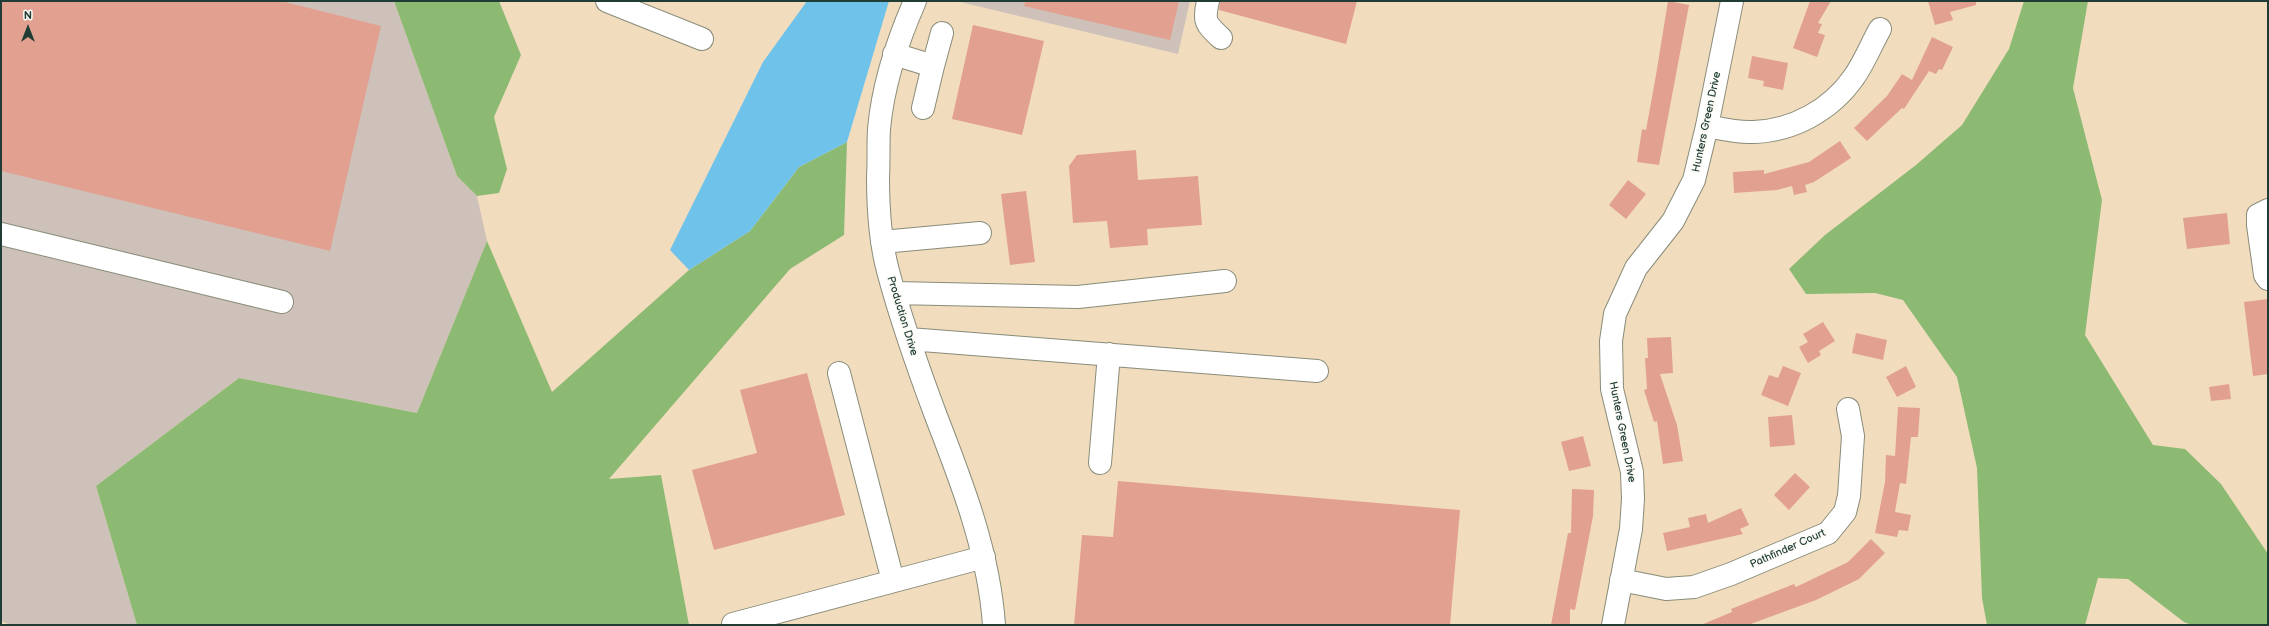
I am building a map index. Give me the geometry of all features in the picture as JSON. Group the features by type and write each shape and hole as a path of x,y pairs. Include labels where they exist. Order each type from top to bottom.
{"street":[{"path":"607,1 702,39"},
{"name":"Production Drive","path":"915,1 894,54 883,96 879,130 878,205 882,242 888,270 909,339 956,466 984,557 991,624"},
{"path":"1208,1 1205,15 1206,24 1221,38"},
{"name":"Hunters Green Drive","path":"1613,625 1631,529 1633,500 1632,472 1612,389 1611,341 1615,314 1636,268 1673,221 1685,201 1694,180 1707,126 1732,1"},
{"path":"1707,126 1751,133 1773,131 1802,121 1840,93 1854,77 1880,29"},
{"path":"923,108 942,33"},
{"path":"894,54 933,66"},
{"path":"2268,210 2258,215 2258,225 2265,275 2268,279"},
{"path":"882,242 980,233"},
{"path":"1,234 282,302"},
{"path":"895,293 1078,297 1225,281"},
{"path":"909,339 1317,371"},
{"path":"1100,463 1109,354"},
{"path":"839,372 893,581"},
{"name":"Pathfinder Court","path":"1621,580 1666,589 1694,587 1731,574 1828,532 1845,512 1849,496 1853,436 1848,409"},
{"path":"733,624 984,557"}],"shaded area":[{"path":"1,1 394,1 457,176 477,196 487,241 417,413 239,378 96,486 137,625 11,625 1,621"},
{"path":"956,1 1190,1 1178,54"}],"green space":[{"path":"394,1 499,1 521,55 494,117 507,169 499,193 477,196 457,176"},
{"path":"2024,1 2088,1 2073,88 2102,200 2085,335 2153,445 2185,449 2221,484 2268,554 2268,625 2192,625 2184,622 2128,579 2098,578 2085,625 1987,625 1982,598 1977,468 1957,377 1903,300 1875,293 1806,294 1789,269 1825,235 1916,165 1962,125 2009,49"},
{"path":"847,142 844,235 790,269 609,479 661,475 689,625 137,625 96,486 239,378 417,413 487,241 552,392 689,270 750,231 799,167"}],"water":[{"path":"807,1 889,1 847,142 799,167 750,231 689,270 670,250 763,62"}],"building":[{"path":"1,1 281,1 381,26 330,251 1,171"},
{"path":"1025,1 1179,1 1170,40 1024,6"},
{"path":"1220,1 1357,1 1346,44 1219,10"},
{"path":"1668,1 1689,5 1659,165 1637,162 1642,129 1646,130"},
{"path":"1810,1 1831,1 1818,23 1822,24 1818,33 1825,35 1817,57 1793,48"},
{"path":"1928,1 1976,1 1976,5 1950,12 1953,20 1935,25"},
{"path":"973,25 1044,41 1022,135 952,119"},
{"path":"1932,37 1953,47 1942,70 1939,69 1936,74 1929,71 1904,109 1902,108 1867,141 1854,128 1887,96 1902,74 1912,80"},
{"path":"1752,56 1788,63 1783,90 1763,86 1764,81 1748,78"},
{"path":"1840,141 1851,158 1814,182 1805,185 1807,192 1794,195 1792,186 1777,190 1734,193 1733,172 1764,170 1764,174 1809,162"},
{"path":"1136,150 1138,180 1198,176 1202,225 1147,229 1148,245 1110,248 1107,221 1073,223 1069,166 1077,155"},
{"path":"1628,180 1646,194 1626,219 1609,205"},
{"path":"1026,191 1035,262 1010,265 1001,194"},
{"path":"2227,213 2230,244 2187,249 2183,218"},
{"path":"2268,299 2268,374 2253,376 2244,302"},
{"path":"1823,322 1835,341 1819,351 1821,355 1808,363 1799,347 1808,342 1803,334"},
{"path":"1856,333 1887,340 1883,360 1852,353"},
{"path":"1671,337 1673,373 1660,374 1677,425 1683,461 1663,464 1657,421 1654,422 1644,390 1647,389 1645,358 1648,358 1647,338"},
{"path":"1783,366 1801,373 1788,406 1761,395 1769,375 1778,378"},
{"path":"1906,366 1916,387 1897,397 1886,377"},
{"path":"807,373 845,515 714,550 692,470 757,453 740,390"},
{"path":"2229,384 2231,399 2211,401 2209,387"},
{"path":"1898,407 1920,408 1918,437 1911,437 1906,484 1900,483 1895,512 1911,515 1908,531 1899,530 1897,537 1875,533 1885,482 1886,455 1895,456"},
{"path":"1792,415 1795,445 1770,447 1768,417"},
{"path":"1583,436 1591,466 1569,471 1561,442"},
{"path":"1795,473 1810,487 1789,510 1774,495"},
{"path":"1118,481 1460,510 1450,625 1074,625 1082,535 1113,537"},
{"path":"1572,489 1594,490 1593,516 1575,610 1570,609 1570,625 1551,625 1568,533 1571,533"},
{"path":"1741,508 1749,525 1740,529 1743,534 1667,551 1663,533 1690,527 1688,518 1706,514 1708,523"},
{"path":"1871,539 1885,553 1859,579 1816,600 1748,625 1701,625 1732,612 1731,609 1794,584 1796,587 1848,562"}]}
